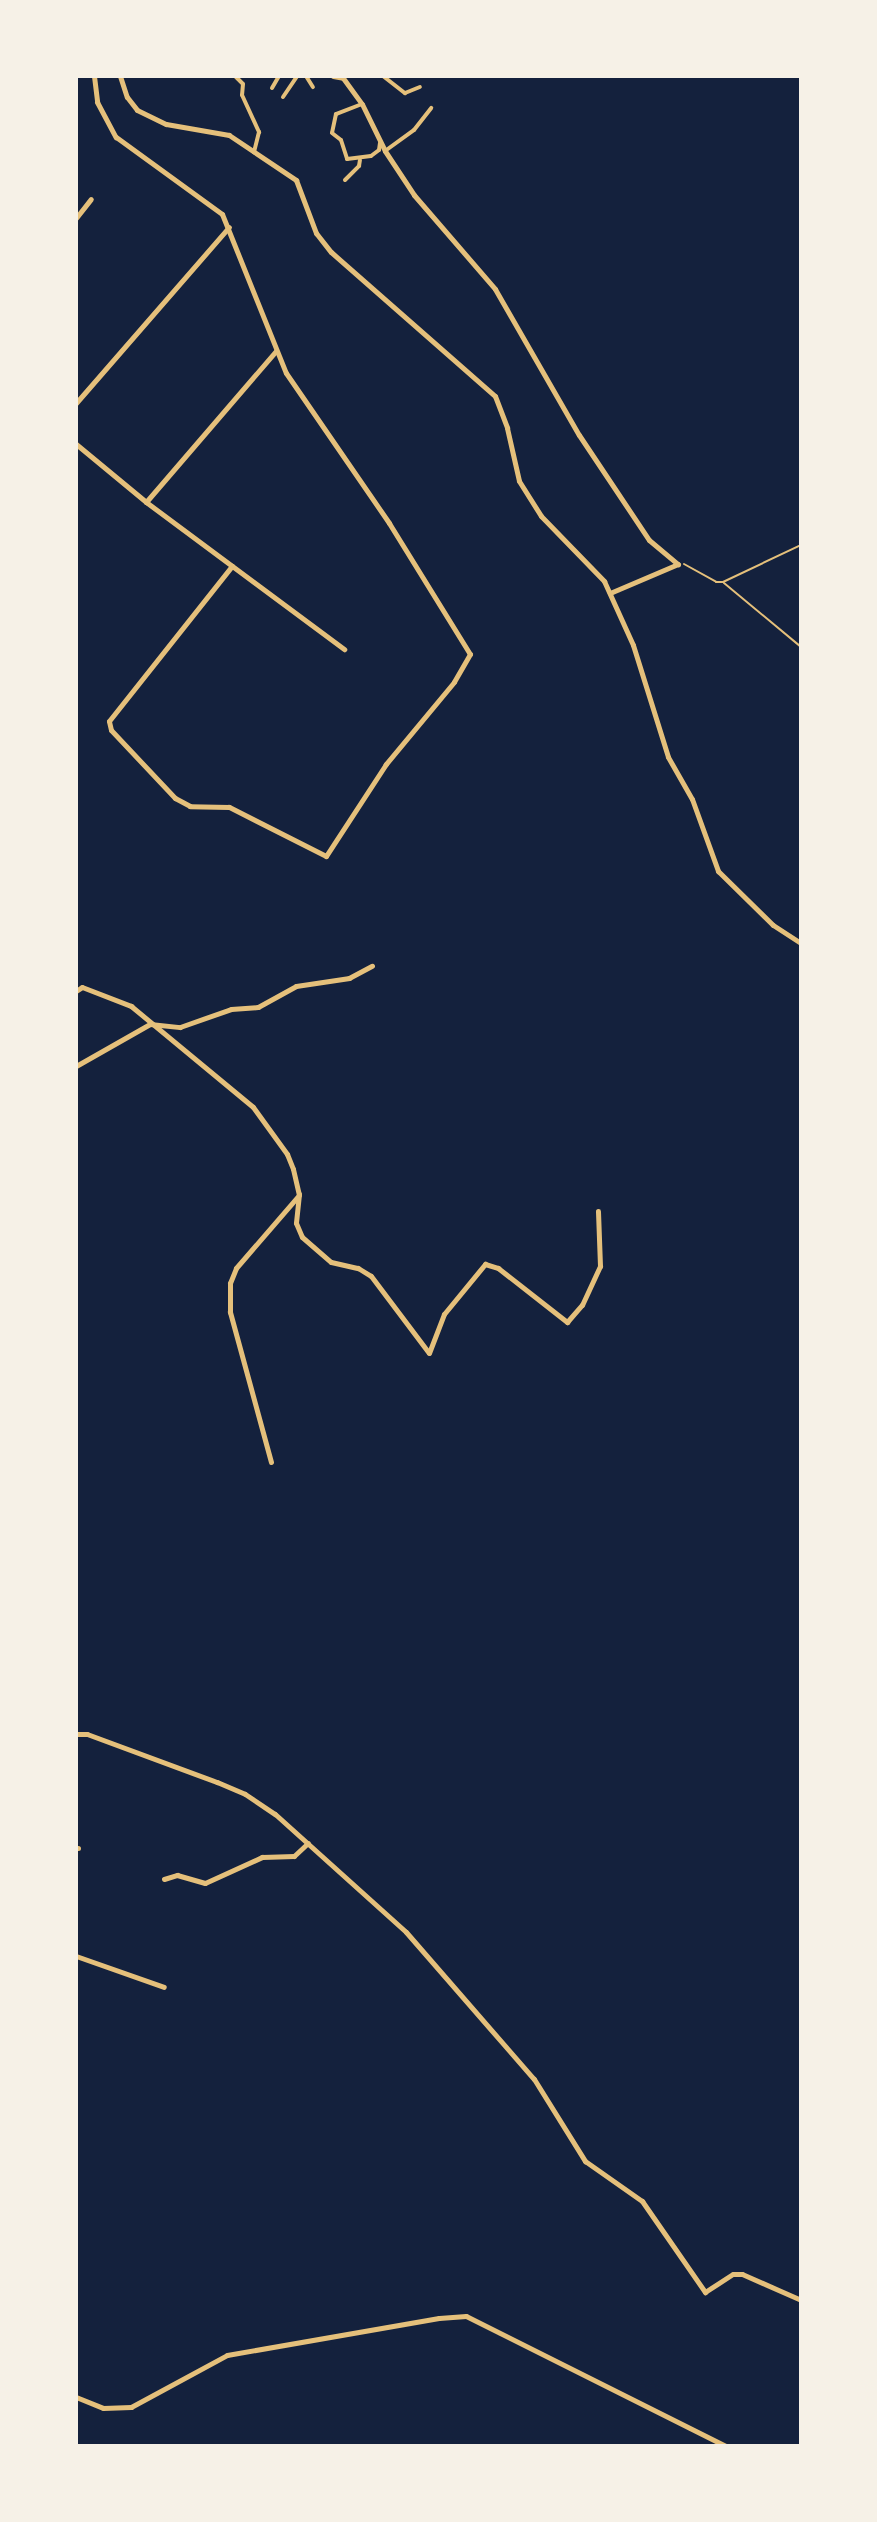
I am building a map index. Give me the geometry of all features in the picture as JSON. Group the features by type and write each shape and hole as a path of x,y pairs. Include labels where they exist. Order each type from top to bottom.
{"street":[{"path":"94,76 97,102 116,137 222,214 286,373 389,523 470,654 454,682 386,764 326,856 229,807 190,806 175,798 111,730 109,721 232,566"},
{"path":"120,76 127,97 137,110 166,124 229,135 296,180 316,233 331,252 495,396 507,428 519,481 541,516 604,581 610,593 633,645 668,757 692,799 718,871 773,925 801,943"},
{"path":"235,76 243,84 242,95 259,132 254,152"},
{"path":"272,88 279,76"},
{"path":"283,97 297,76"},
{"path":"306,76 313,87"},
{"path":"333,76 343,78 362,104 385,151 414,195 495,289 579,435 649,540 678,564 610,593"},
{"path":"383,76 409,94 420,87"},
{"path":"362,104 341,110 332,121 332,133 341,140 347,159 360,160 379,150 380,141"},
{"path":"385,151 414,130 431,108"},
{"path":"345,180 356,170 360,160"},
{"path":"76,218 91,199"},
{"path":"76,403 229,226"},
{"path":"146,502 276,351"},
{"path":"76,444 146,502 344,649"},
{"path":"77,1066 150,1024 180,1027 231,1009 258,1007 296,986 349,978 372,966"},
{"path":"76,991 82,987 131,1006 253,1107 287,1154 299,1194 296,1223 302,1237 331,1262 358,1268 371,1276 429,1353 444,1314 485,1264 498,1268 567,1322 582,1305 600,1266 598,1211"},
{"path":"271,1462 230,1312 230,1283 236,1268 299,1194"},
{"path":"76,1734 87,1734 245,1794 308,1843 406,1932 534,2079 585,2161 642,2201 705,2292 733,2274 742,2274 801,2300"},
{"path":"164,1879 177,1875 205,1883 262,1857 294,1856 308,1843"},
{"path":"76,1956 164,1987"},
{"path":"76,2397 103,2408 131,2407 187,2380 227,2355 466,2316 726,2446"}],"path":[{"path":"678,564 687,563 716,582 723,582 801,545"},
{"path":"723,582 801,647"}]}
